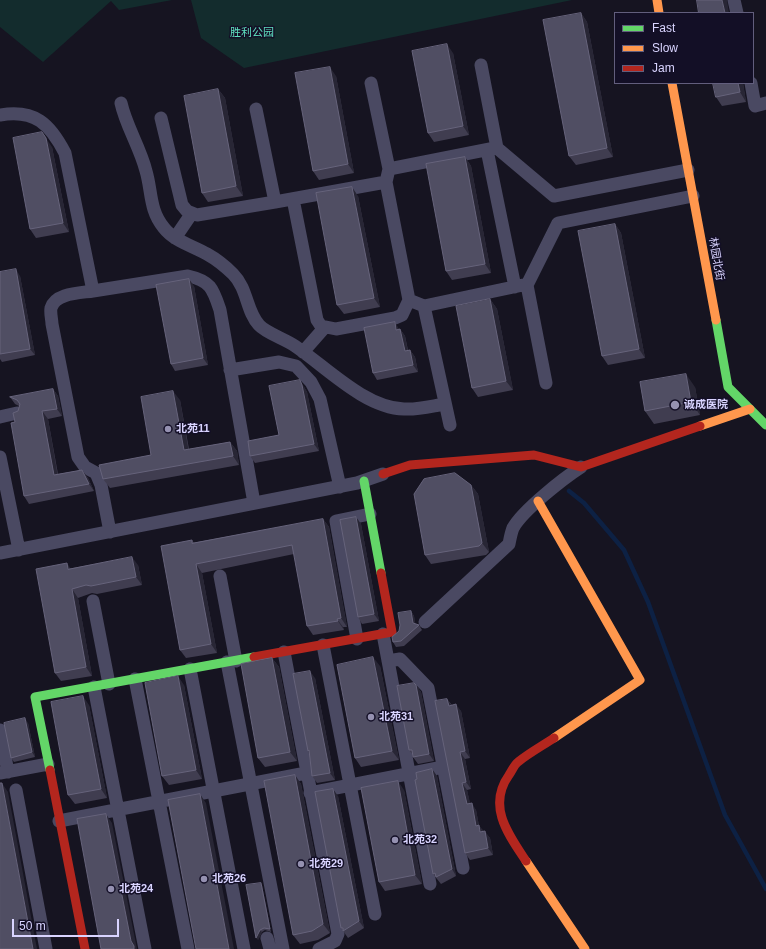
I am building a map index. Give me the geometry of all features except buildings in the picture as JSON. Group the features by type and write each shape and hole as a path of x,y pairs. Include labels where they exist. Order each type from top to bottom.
{"street":[{"path":"657,0 659,12"},
{"path":"734,0 737,12"},
{"path":"480,66 492,149 521,286 546,383"},
{"path":"293,199 317,320 321,326 336,329 395,318 402,315 410,300 370,83"},
{"name":"林园北街","path":"672,84 728,387 766,425"},
{"path":"751,84 755,106 766,103"},
{"path":"122,103 124,117 136,140 147,172 152,208 164,228 175,238 208,255 234,275 244,288 252,315 259,326 304,352 368,399 386,406 409,409 446,404"},
{"path":"256,109 275,202"},
{"path":"0,115 15,112 34,117 46,125 65,153 93,291"},
{"path":"161,118 182,205 187,212 197,215 293,199 492,149"},
{"path":"492,149 554,196 688,170"},
{"path":"410,300 424,306 521,286 558,222 693,196"},
{"path":"175,238 192,213"},
{"path":"110,532 101,485 96,474 85,467 78,457 52,324 51,308 57,300 63,296 188,276 201,279 213,291 220,310 254,504"},
{"path":"424,306 450,425"},
{"path":"304,352 325,327"},
{"path":"230,370 279,362 296,366 311,382 320,399 340,487"},
{"path":"425,622 509,544 513,528 538,501 565,478 582,467 750,409"},
{"path":"0,417 17,413"},
{"path":"0,553 340,487 364,481 410,465 534,455 582,467"},
{"path":"0,457 19,550"},
{"path":"85,949 35,697 392,632 364,481"},
{"path":"538,501 640,680 517,763 506,778 499,795 501,817 513,841 585,949"},
{"path":"357,639 336,521 370,514"},
{"path":"220,576 231,662 250,784 282,949"},
{"path":"94,601 109,684"},
{"path":"383,634 430,884"},
{"path":"323,645 375,914"},
{"path":"284,652 338,934 335,941 319,949"},
{"path":"388,661 400,659 428,688 463,868"},
{"path":"190,669 244,949"},
{"path":"135,679 188,949"},
{"path":"94,687 145,949"},
{"path":"0,730 4,772 48,764"},
{"path":"310,793 443,767"},
{"path":"60,821 306,772"},
{"path":"16,790 46,949"}],"green space":[{"path":"0,0 172,0 119,10 111,1 43,62 0,27"},
{"name":"胜利公园","path":"191,0 572,0 244,68 201,38"}],"waterway":[{"path":"569,491 584,503 624,550 648,602 725,815 766,889"}],"traffic: fast":[{"path":"716,320 728,387 766,425"},
{"path":"364,481 381,573"},
{"path":"50,770 35,697 254,657"}],"traffic: slow":[{"path":"657,0 659,12"},
{"path":"672,84 716,320"},
{"path":"700,426 750,409"},
{"path":"538,501 640,680 554,738"},
{"path":"526,861 585,949"}],"traffic: jam":[{"path":"383,474 410,465 534,455 581,467 700,426"},
{"path":"254,657 392,632 381,573"},
{"path":"526,861 502,820 500,798 503,786 514,766 554,738"},
{"path":"50,770 85,949"}],"place":[{"name":"诚成医院","path":"675,405"},
{"name":"北苑11","path":"168,429"},
{"name":"北苑31","path":"371,717"},
{"name":"北苑32","path":"395,840"},
{"name":"北苑29","path":"301,864"},
{"name":"北苑26","path":"204,879"},
{"name":"北苑24","path":"111,889"}]}
